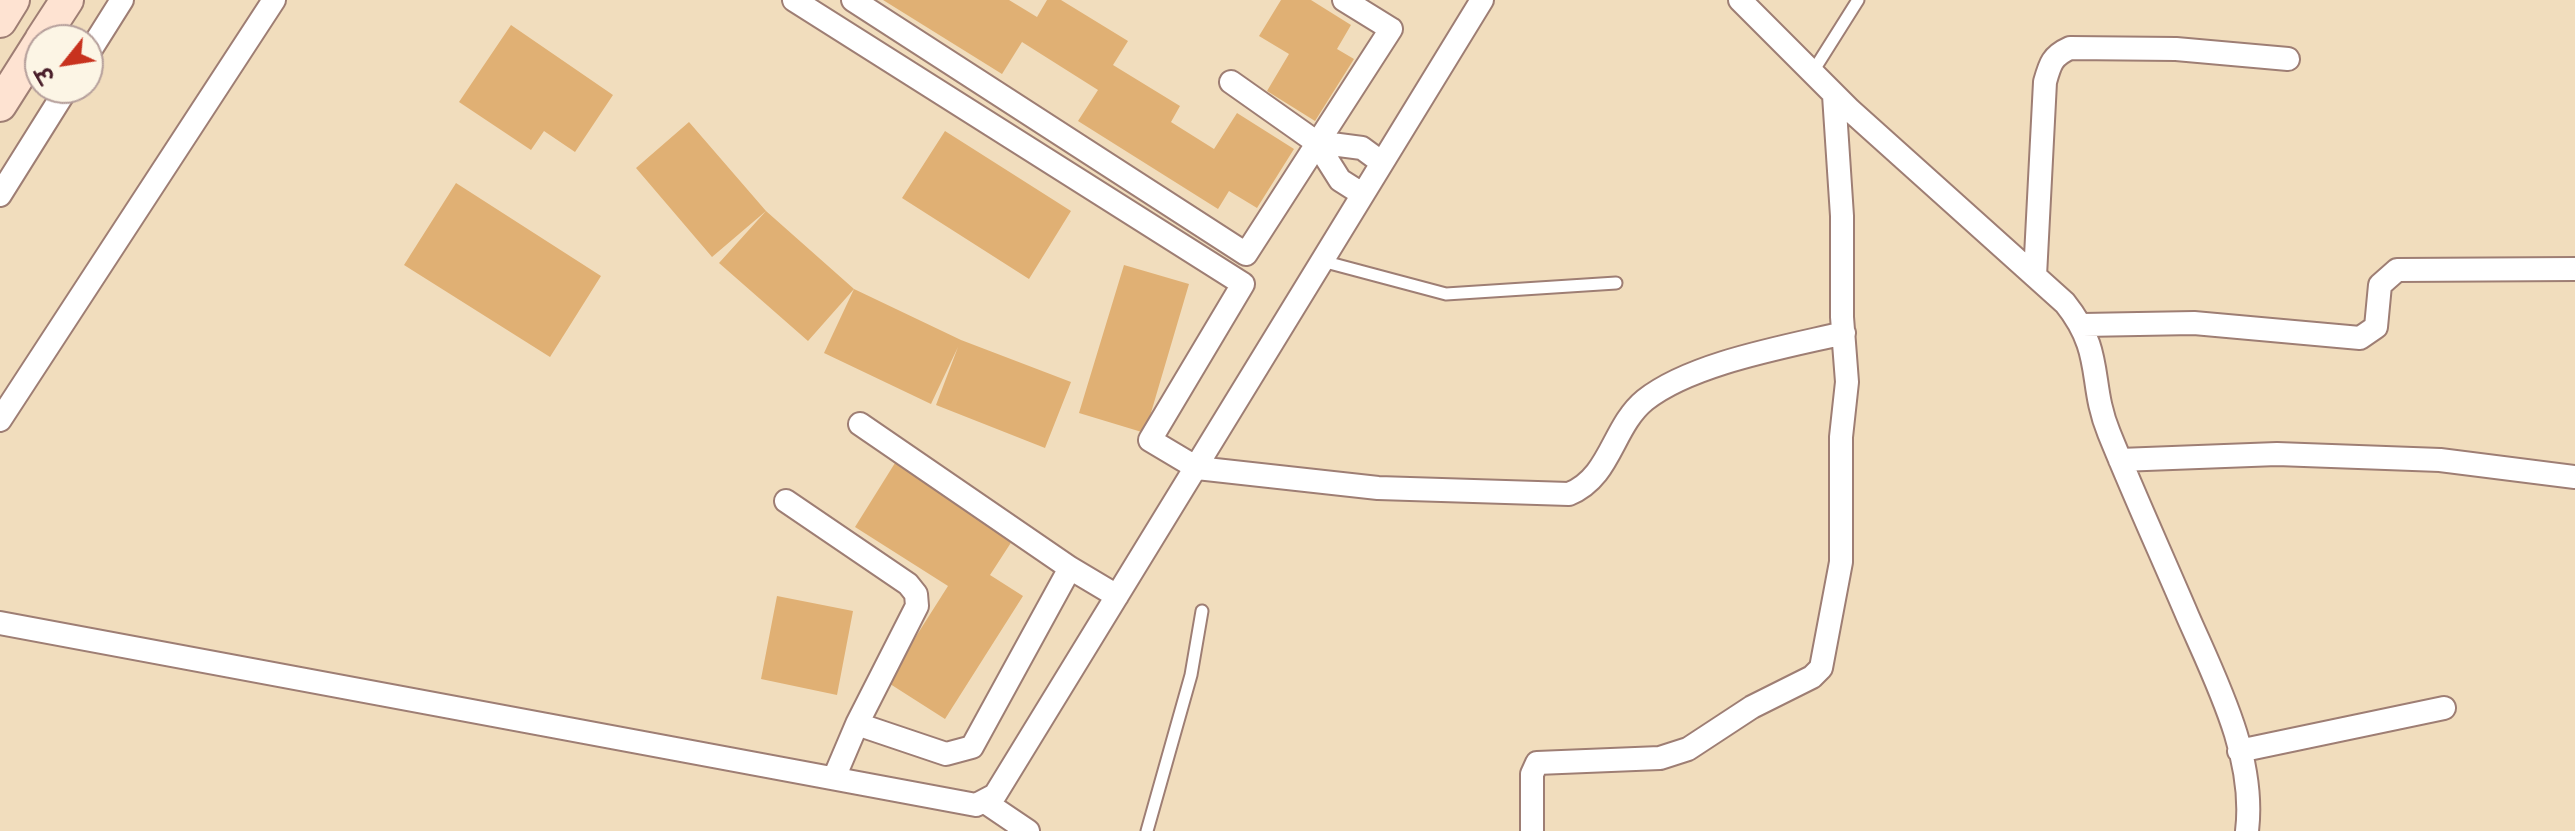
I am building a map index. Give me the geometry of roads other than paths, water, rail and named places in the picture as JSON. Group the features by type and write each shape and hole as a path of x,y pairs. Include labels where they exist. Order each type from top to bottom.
{"main road":[{"path":"0,21 13,0"},
{"path":"52,24 67,0"},
{"path":"0,105 24,68"}],"street":[{"path":"104,29 122,0"},
{"path":"0,420 274,0"},
{"path":"794,0 1243,284 1150,440 1197,468 1378,488 1569,494 1585,487 1596,476 1629,419 1644,401 1667,386 1740,358 1844,333"},
{"path":"853,0 1246,254 1391,29 1344,0"},
{"path":"0,623 976,805 985,802 995,795 1482,0"},
{"path":"1740,0 1834,95 2065,303 2083,325 2092,346 2107,430 2214,677 2246,772 2250,806 2247,831"},
{"path":"2035,276 2045,82 2050,63 2058,53 2070,48 2176,49 2288,59"},
{"path":"1231,82 1316,142 1340,180 1362,194"},
{"path":"1532,831 1532,774 1537,763 1660,758 1688,749 1752,707 1812,677 1821,668 1841,562 1841,437 1847,382 1842,216 1834,95"},
{"path":"0,195 57,104"},
{"path":"1316,142 1362,148 1381,162"},
{"path":"2083,325 2194,323 2360,338 2376,327 2380,285 2386,276 2397,270 2575,269"},
{"path":"860,424 1070,568 1117,596"},
{"path":"2120,460 2277,454 2336,456 2440,460 2575,477"},
{"path":"786,501 908,584 916,594 917,606 857,724 834,778"},
{"path":"857,724 946,754 972,747 1070,568"},
{"path":"2239,751 2444,708"},
{"path":"985,802 1028,831"}],"lane":[{"path":"1812,73 1858,0"},
{"path":"1322,261 1446,294 1616,283"},
{"path":"1147,831 1191,675 1202,611"}]}
